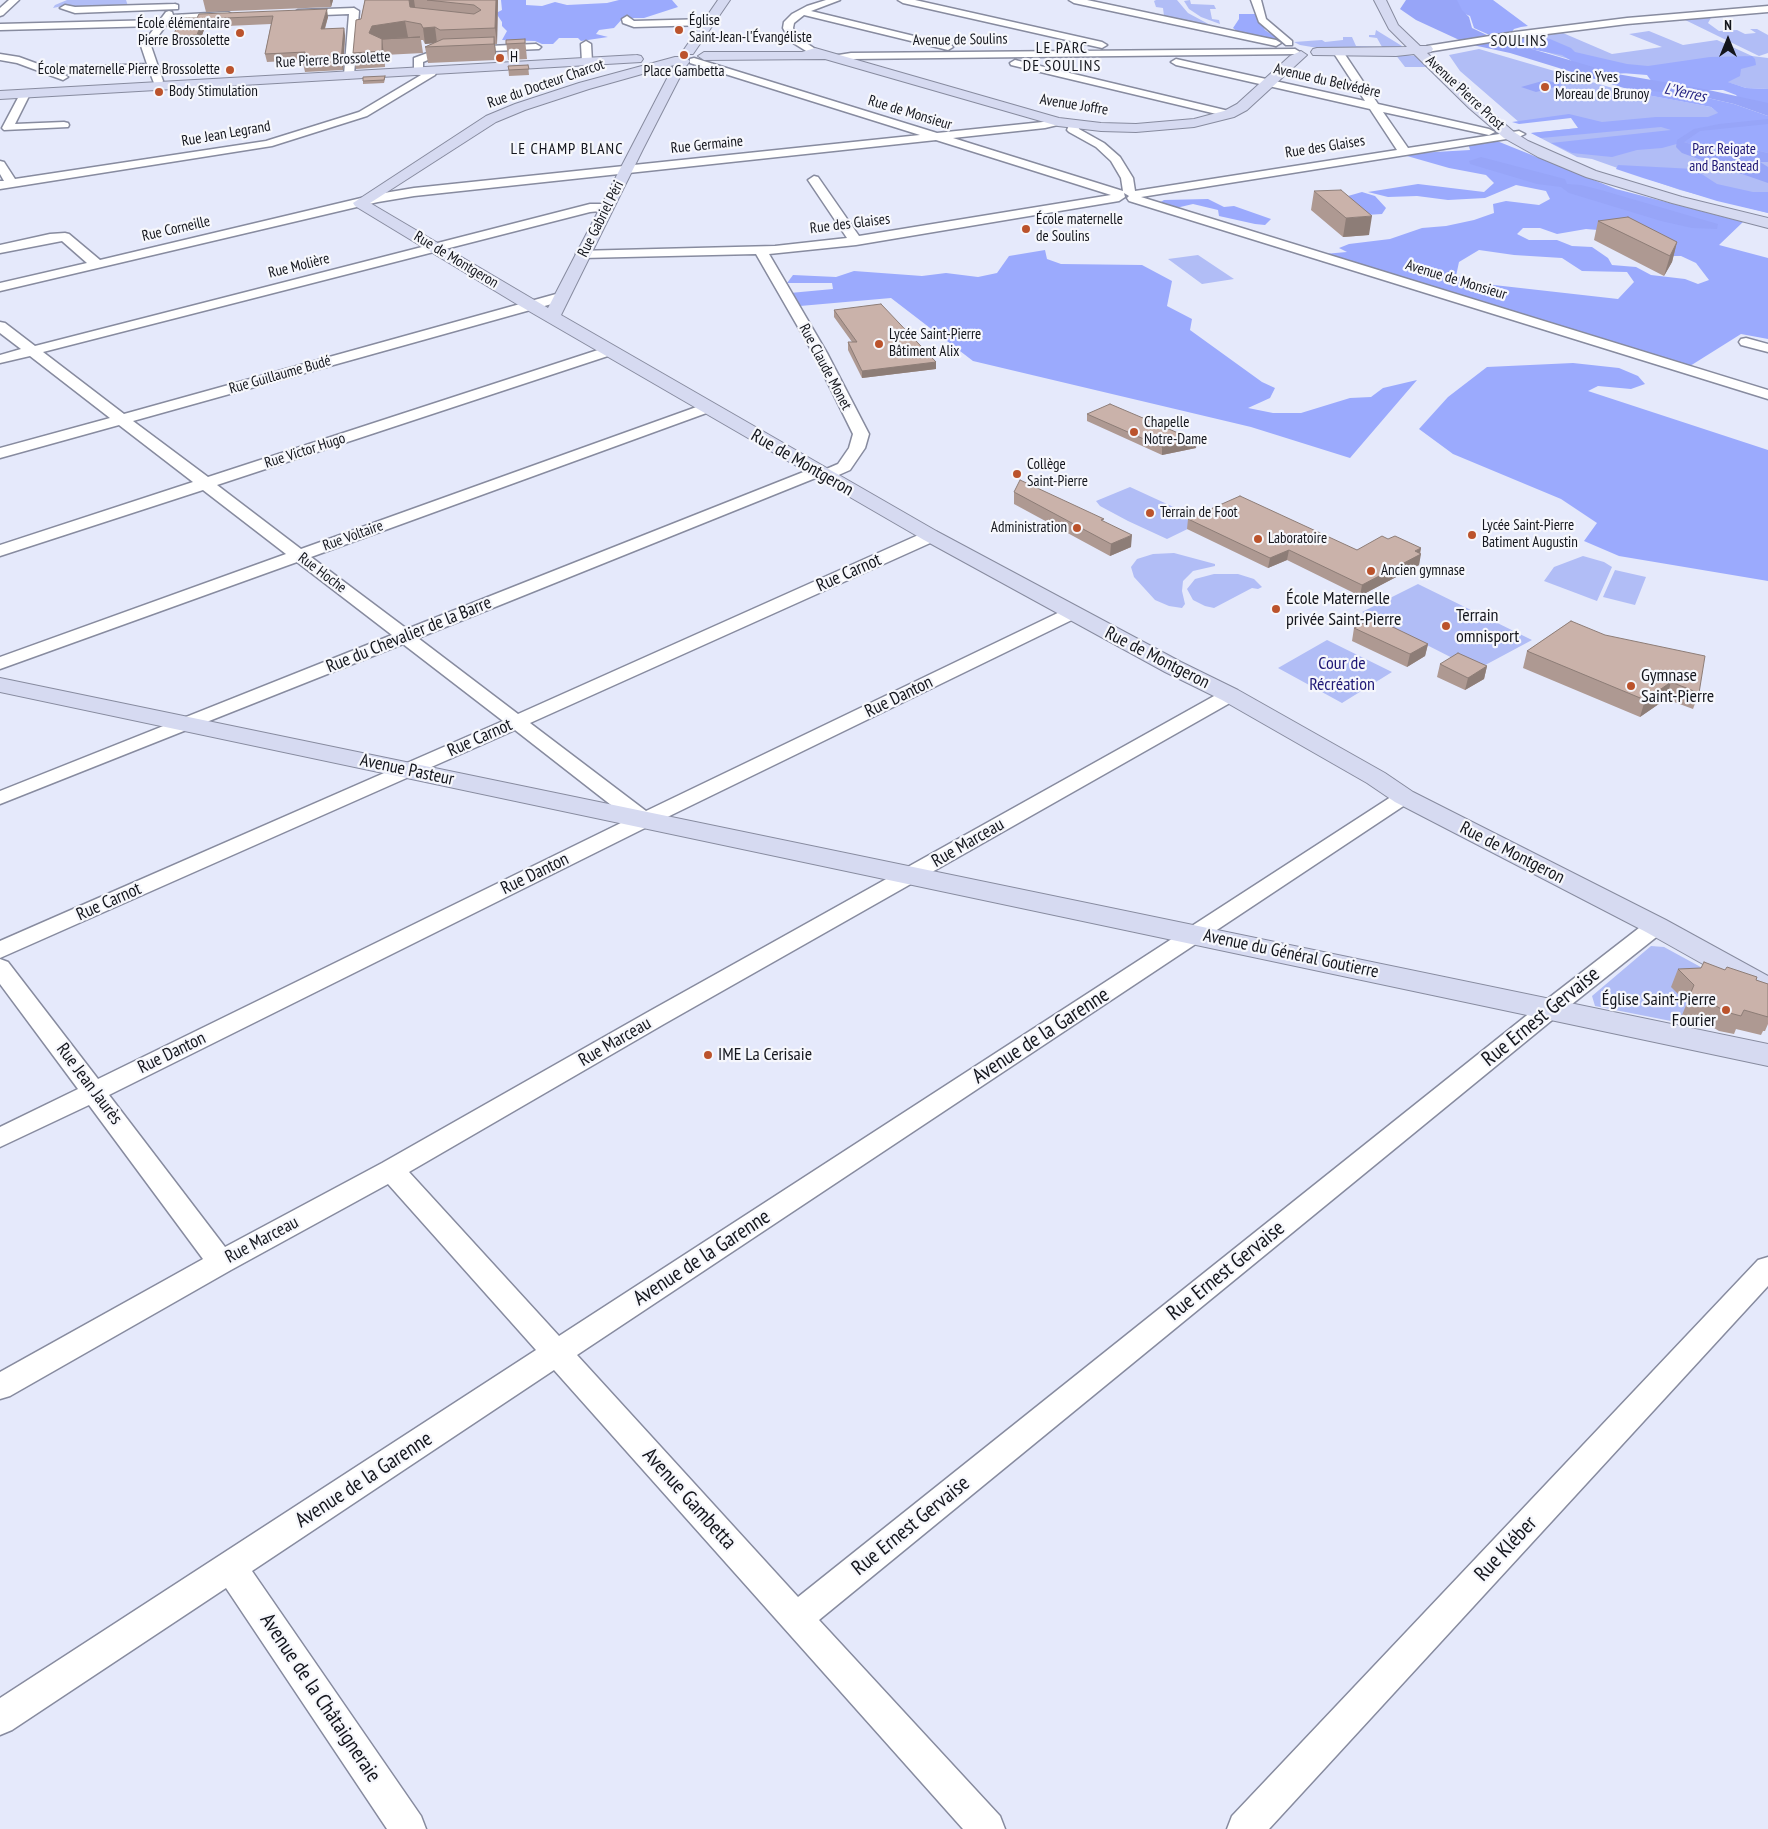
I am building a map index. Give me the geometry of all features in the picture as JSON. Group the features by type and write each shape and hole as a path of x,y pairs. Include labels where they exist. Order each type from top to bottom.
{"street":[{"path":"0,13 14,0"},
{"name":"Rue Gabriel Péri","path":"561,297 676,72 724,0"},
{"path":"820,56 793,39 788,28 788,22 803,12 835,0"},
{"name":"Avenue du Belvédère","path":"903,0 1483,131 1514,134"},
{"path":"1074,0 1314,55 1317,52 1423,50 1496,38 1658,18 1768,9"},
{"path":"1256,0 1262,20 1297,51"},
{"name":"Avenue Pierre Prost","path":"1380,0 1393,27 1448,69 1455,81 1514,134 1622,182 1677,200 1768,223"},
{"path":"65,8 76,10 177,4"},
{"path":"157,86 159,83 146,46 177,4"},
{"path":"292,13 358,11 357,37 349,75"},
{"path":"803,12 1229,114"},
{"path":"2,28 236,15"},
{"path":"627,19 628,23 634,24 708,22"},
{"path":"586,44 588,62"},
{"path":"444,50 536,47"},
{"path":"417,49 448,48 418,60 425,71"},
{"name":"Avenue de Soulins","path":"820,56 1297,51"},
{"name":"Avenue Joffre","path":"686,58 820,56 1058,122 1118,128 1157,128 1194,124 1229,114 1242,108 1294,59 1297,51"},
{"path":"1338,52 1404,151"},
{"path":"0,57 19,60 78,84 87,90"},
{"name":"Rue Pierre Brossolette","path":"0,95 686,58"},
{"name":"Rue de Monsieur","path":"686,58 1127,195"},
{"name":"Rue du Docteur Charcot","path":"360,203 492,119 584,86 686,58"},
{"path":"48,71 154,68"},
{"name":"Rue Jean Legrand","path":"0,164 5,184 268,144 363,114 431,73 425,71"},
{"path":"25,94 8,128 64,124"},
{"name":"Rue Germaine","path":"360,203 426,190 1058,122"},
{"path":"1074,125 1073,130 1100,145 1116,159 1127,178 1127,195"},
{"name":"Rue des Glaises","path":"582,254 760,250 856,241 1127,195 1514,134"},
{"path":"814,180 856,241"},
{"name":"Avenue de Monsieur","path":"1127,195 1768,395"},
{"name":"Rue de Montgeron","path":"360,203 609,351 931,536 1072,613 1230,695 1376,778 1404,797 1656,926 1768,988"},
{"name":"Rue Corneille","path":"0,287 360,203"},
{"name":"Rue Molière","path":"0,358 590,208 606,208"},
{"path":"0,249 50,238 64,237 97,264"},
{"name":"Rue Claude Monet","path":"760,250 820,353 861,434 856,448 844,467 821,474"},
{"path":"552,317 561,297"},
{"name":"Rue Guillaume Budé","path":"0,453 561,297"},
{"name":"Rue Hoche","path":"0,326 120,420 644,820"},
{"path":"1746,342 1768,348"},
{"name":"Rue Victor Hugo","path":"0,551 609,351"},
{"name":"Rue Voltaire","path":"0,663 707,408"},
{"name":"Rue du Chevalier de la Barre","path":"0,798 405,636 821,474"},
{"name":"Rue Carnot","path":"0,950 408,771 931,536"},
{"name":"Rue Danton","path":"0,1138 644,820 1072,613"},
{"name":"Avenue Pasteur","path":"0,684 814,856"},
{"name":"Rue Marceau","path":"0,1387 221,1262 391,1170 1230,695"},
{"name":"Avenue de la Garenne","path":"0,1718 1404,797"},
{"name":"Avenue du Général Goutierre","path":"814,856 1197,934 1768,1055"},
{"name":"Rue Ernest Gervaise","path":"797,1618 1549,1010 1656,926"},
{"name":"Rue Jean Jaurès","path":"0,967 95,1091 221,1262"},
{"name":"Avenue Gambetta","path":"391,1170 987,1829"},
{"name":"Rue Kléber","path":"1244,1829 1768,1268"},
{"name":"Avenue de la Châtaigneraie","path":"231,1567 408,1829"}],"green space":[{"path":"67,0 126,0 128,6 74,7 67,5 53,8 55,5"},
{"path":"1177,0 1188,13 1214,27 1164,16 1163,8 1156,7 1154,1"},
{"path":"1190,0 1191,4 1214,5 1216,9 1210,9 1212,19 1219,20 1220,24 1201,17 1189,9 1184,1"},
{"path":"1712,16 1708,23 1719,31 1737,30 1745,34 1756,33 1750,29 1757,29 1768,35 1768,53 1759,56 1679,17"},
{"path":"1376,30 1402,46 1399,49 1324,49 1300,45 1294,42 1322,40 1325,42 1343,40 1343,37 1352,37 1356,46 1382,47 1377,38 1369,37 1369,35 1375,35"},
{"path":"1649,31 1683,45 1717,40 1752,56 1619,74 1505,40 1563,33 1612,54 1662,47 1629,34"},
{"name":"Parc Reigate and Banstead","path":"1479,49 1616,89 1711,107 1721,115 1768,116 1768,213 1680,190 1592,159 1577,157 1531,133 1588,127 1570,117 1520,123 1460,71 1449,55"},
{"path":"1395,54 1417,56 1428,67 1405,67"},
{"path":"1752,56 1768,58 1768,89 1746,88 1727,82"},
{"path":"1198,255 1234,279 1202,284 1168,259"},
{"name":"Terrain de Foot","path":"1130,487 1204,521 1167,539 1128,521 1100,506 1096,501"},
{"path":"1174,553 1215,564 1215,566 1193,571 1183,581 1182,591 1185,604 1182,608 1169,606 1155,600 1134,577 1131,567 1137,559 1153,554"},
{"path":"1583,556 1604,562 1612,567 1597,601 1544,581 1554,567"},
{"path":"1615,570 1646,577 1635,605 1603,597"},
{"path":"1214,574 1238,574 1254,579 1262,587 1258,589 1252,588 1214,608 1193,600 1187,589 1195,579"},
{"name":"Terrain omnisport","path":"1418,584 1532,640 1476,670 1362,612"},
{"name":"Cour de Récréation","path":"1327,640 1392,672 1342,703 1278,668"},
{"path":"1651,946 1664,947 1708,971 1679,994 1687,1003 1681,1023 1595,1006 1592,996"}],"shaded area":[{"path":"501,0 526,0 526,5 542,6 555,2 567,5 607,3 619,0 672,0 678,7 644,18 623,18 614,28 599,30 596,34 608,37 581,41 578,38 559,38 553,44 542,44 535,41 502,40 507,31 502,26 502,22 496,13 502,10"},
{"path":"1446,0 1493,0 1528,26 1494,37 1474,28 1470,16 1458,11"},
{"path":"1239,14 1256,14 1265,30 1284,43 1239,33 1233,28 1239,19"},
{"path":"1536,37 1550,39 1571,48 1575,52 1627,64 1648,66 1710,57 1752,56 1755,59 1756,65 1741,69 1740,76 1728,82 1746,88 1768,89 1768,104 1739,99 1736,95 1723,90 1695,90 1652,82 1647,75 1596,71 1581,67 1562,55 1530,49 1527,45 1515,40"},
{"path":"1632,91 1665,91 1699,96 1734,104 1768,116 1768,153 1738,146 1697,146 1684,142 1662,148 1637,150 1612,157 1572,153 1551,143 1671,130 1661,127 1541,138 1531,133 1578,128 1571,118 1519,124 1512,122 1569,114 1602,122 1656,117 1708,117 1718,113 1711,107"},
{"path":"1492,139 1616,189 1743,222 1719,245 1768,258 1768,339 1741,334 1690,366 1324,254 1347,252 1339,248 1349,244 1390,239 1422,228 1446,226 1474,220 1494,213 1493,204 1506,201 1539,205 1550,199 1546,191 1516,185 1485,198 1448,200 1417,196 1388,197 1368,192 1418,184 1484,192 1494,183 1486,175 1449,168 1400,154 1470,150 1468,143","holes":["1523,228 1540,228 1557,234 1586,229 1634,233 1660,256 1681,256 1696,263 1709,280 1698,284 1685,279 1651,275 1636,267 1612,265 1608,258 1592,247 1572,246 1557,240 1529,240 1517,234","1479,250 1514,255 1562,258 1582,271 1627,272 1634,282 1618,299 1485,284 1456,276 1459,262"]},
{"path":"1618,165 1694,169 1717,184 1753,192 1768,192 1768,213 1717,201 1643,178 1616,169"},
{"path":"1362,192 1375,196 1386,208 1382,214 1366,215 1348,196"},
{"path":"1208,199 1224,207 1234,206 1271,219 1265,225 1255,224 1219,216 1218,210 1193,204 1176,208 1159,203 1164,200"},
{"path":"1045,250 1047,259 1061,264 1142,265 1172,281 1167,306 1192,319 1190,330 1262,382 1275,388 1270,398 1248,408 1273,413 1301,413 1350,398 1371,397 1383,388 1417,380 1350,458 1251,427 973,361 891,298 800,306 790,293 833,289 832,283 787,283 793,275 836,277 854,271 922,276 946,273 978,277 997,273 1009,256"},
{"path":"1573,363 1619,368 1638,376 1645,384 1631,389 1598,386 1588,391 1768,450 1768,581 1619,556 1584,541 1597,523 1561,499 1453,454 1419,429 1448,397 1487,367"}],"water":[{"name":"L'Yerres","path":"1406,0 1457,0 1462,10 1469,17 1472,28 1491,37 1617,74 1704,89 1768,103 1768,116 1734,104 1699,96 1624,88 1510,53 1468,44 1416,20 1400,9"},
{"path":"1546,80 1562,85 1536,92 1521,87"},
{"path":"1768,119 1768,124 1700,131 1684,142 1697,146 1738,146 1768,153 1768,162 1760,162 1768,167 1768,183 1682,153 1676,147 1677,140 1694,129 1719,124"},
{"path":"1481,157 1565,179 1567,184 1601,190 1718,224 1717,229 1692,228 1661,221 1569,193 1561,187 1537,184 1470,164 1469,161"}],"building":[{"path":"365,0 409,0 410,7 474,14 481,10 474,5 427,0 496,0 495,28 440,30 435,27 423,28 421,24 405,21 372,26 369,33 382,39 382,51 353,53 356,20 361,19"},
{"path":"327,9 321,29 344,28 341,61 303,63 305,52 265,54 273,16 203,19 197,35 173,37 180,18 197,18 199,14"},
{"path":"494,37 494,44 425,47 443,39"},
{"path":"525,39 525,43 506,44 506,40"},
{"path":"528,65 529,69 509,70 508,66"},
{"path":"385,76 384,80 363,81 363,77"},
{"path":"1341,190 1372,216 1346,218 1314,191"},
{"path":"1628,217 1677,242 1670,256 1598,221"},
{"name":"Lycée Saint-Pierre Bâtiment Alix","path":"881,304 936,362 862,371 848,342 857,342 834,310"},
{"path":"1110,404 1197,441 1162,447 1087,414"},
{"path":"1020,480 1104,519 1101,520 1132,535 1111,544 1014,492"},
{"path":"1240,496 1357,550 1382,536 1388,539 1395,536 1421,548 1415,551 1421,554 1362,585 1289,550 1270,558 1188,519"},
{"path":"1374,618 1428,644 1410,654 1354,628"},
{"path":"1571,621 1605,635 1705,656 1699,693 1671,682 1645,700 1527,651"},
{"path":"1458,653 1487,666 1468,678 1440,664"},
{"path":"1704,962 1725,970 1727,967 1757,977 1756,980 1768,984 1768,1017 1744,1010 1741,1016 1726,1012 1713,1004 1689,997 1694,985 1678,969 1701,968"}],"place":[{"name":"Église Saint-Jean-l'Évangéliste","path":"679,30"},
{"name":"École élémentaire Pierre Brossolette","path":"240,33"},
{"name":"Place Gambetta","path":"684,55"},
{"name":"H","path":"500,58"},
{"name":"École maternelle Pierre Brossolette","path":"230,70"},
{"name":"Piscine Yves Moreau de Brunoy","path":"1545,87"},
{"name":"Body Stimulation","path":"159,92"},
{"name":"École maternelle de Soulins","path":"1026,229"},
{"name":"Lycée Saint-Pierre Bâtiment Alix","path":"879,344"},
{"name":"Chapelle Notre-Dame","path":"1134,432"},
{"name":"Collège Saint-Pierre","path":"1017,474"},
{"name":"Terrain de Foot","path":"1150,513"},
{"name":"Administration","path":"1077,528"},
{"name":"Lycée Saint-Pierre Batiment Augustin","path":"1472,535"},
{"name":"Laboratoire","path":"1258,539"},
{"name":"Ancien gymnase","path":"1371,571"},
{"name":"École Maternelle privée Saint-Pierre","path":"1276,609"},
{"name":"Terrain omnisport","path":"1446,626"},
{"name":"Gymnase Saint-Pierre","path":"1631,686"},
{"name":"Église Saint-Pierre Fourier","path":"1726,1010"},
{"name":"IME La Cerisaie","path":"708,1055"}],"district":[{"name":"SOULINS","path":"1519,41"},
{"name":"LE PARC DE SOULINS","path":"1062,57"},
{"name":"LE CHAMP BLANC","path":"567,149"}]}
